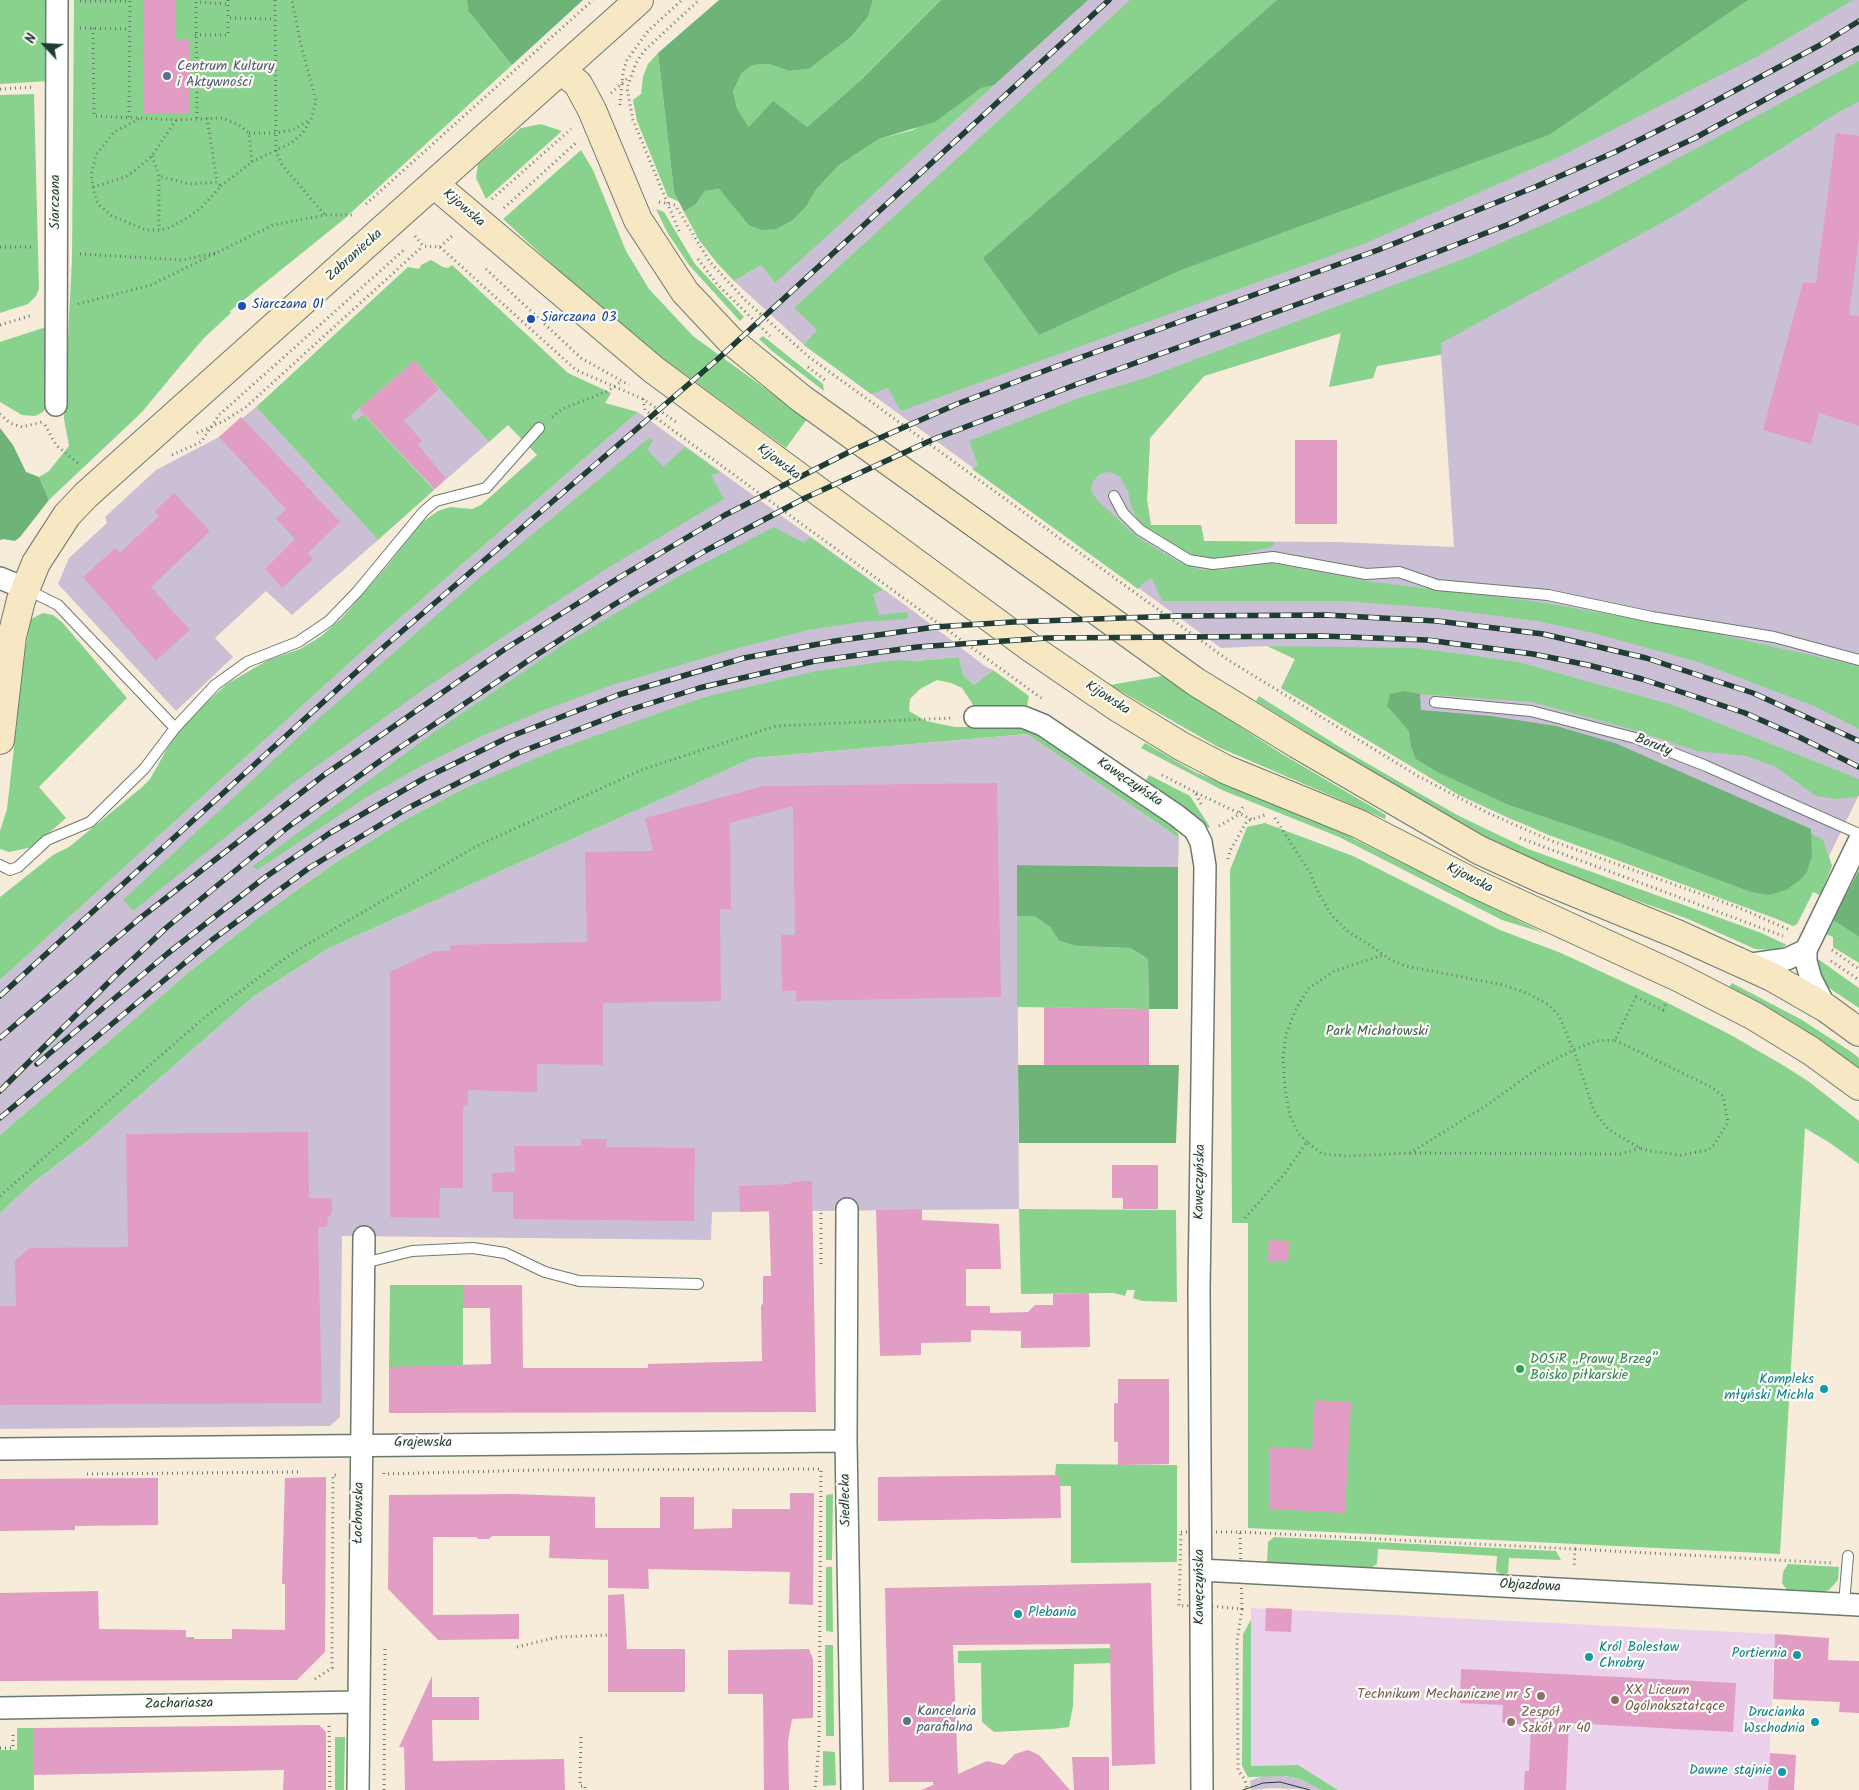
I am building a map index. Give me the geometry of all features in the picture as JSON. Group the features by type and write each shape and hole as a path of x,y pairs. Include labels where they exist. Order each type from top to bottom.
{"street":[{"name":"Siarczana","path":"56,405 57,0"},
{"name":"Zabraniecka","path":"0,740 12,636 12,583 50,540 67,515 86,495 639,0"},
{"path":"561,70 578,84 592,110 638,220 685,292 730,340 802,400 1196,682 1297,744 1479,850 1542,879 1677,934 1745,965 1826,1008 1859,1032"},
{"name":"Kijowska","path":"434,184 661,375 1030,648 1117,707 1181,746 1227,770 1359,824 1476,884 1618,949 1738,1008 1811,1050 1859,1086"},
{"name":"Kawęczyńska","path":"975,716 1023,717 1043,725 1176,815 1194,830 1208,833 1205,866 1199,1290 1202,1790"},
{"path":"1826,1008 1811,979 1806,961 1809,944 1859,842"},
{"path":"1745,965 1787,959 1809,944"},
{"name":"Siedlecka","path":"847,1209 846,1442 852,1790"},
{"name":"Łochowska","path":"358,1790 364,1237"},
{"name":"Grajewska","path":"0,1449 846,1442"},
{"name":"Objazdowa","path":"1201,1570 1851,1604"},
{"name":"Zachariasza","path":"0,1708 358,1702"}],"lane":[{"path":"0,865 10,870 18,867 47,840 90,822 144,769 175,728 215,685 247,662 298,642 329,621 357,592 424,511 436,501 486,488 539,428"},
{"path":"1114,496 1123,513 1140,530 1189,560 1213,564 1273,557 1366,574 1398,572 1437,585 1548,595 1652,617 1774,638 1859,660"},
{"path":"12,583 58,606 175,728"},
{"name":"Boruty","path":"1434,702 1530,711 1636,738 1706,766 1859,834"},
{"path":"364,1263 412,1251 473,1248 505,1253 545,1272 579,1281 698,1284"},
{"path":"1848,1560 1851,1604"}],"path":[{"path":"57,0 130,1 128,117"},
{"path":"275,0 276,151 282,165 325,214"},
{"path":"139,119 114,132 96,155 92,166 92,188 100,206 112,216 146,230 159,230 184,220 206,204 221,186 252,162 291,144 302,134 311,119 316,101 300,41 292,0"},
{"path":"366,204 593,0"},
{"path":"619,104 627,60 648,31 682,0"},
{"path":"681,235 666,204 634,120 627,88 630,76 644,51 699,0"},
{"path":"195,34 228,35 228,2 196,2 195,34 197,118"},
{"path":"228,18 274,19"},
{"path":"57,28 130,29"},
{"path":"93,28 94,116 176,120 223,118 232,121 249,133 276,133 292,130 311,119"},
{"path":"616,89 630,76"},
{"path":"0,89 57,86"},
{"path":"207,118 216,182"},
{"path":"92,188 125,177 152,156 176,120"},
{"path":"486,205 568,132"},
{"path":"249,133 252,162"},
{"path":"503,209 578,141"},
{"path":"152,156 158,176 159,230"},
{"path":"158,176 189,184 216,182 221,186"},
{"path":"661,203 675,206 697,244 726,280 752,307 809,357 1228,660 1409,771 1488,813 1552,841 1755,914 1809,944 1859,968"},
{"path":"0,325 151,285 273,226 325,214 354,215"},
{"path":"440,247 456,232"},
{"path":"193,434 232,417 246,407 423,246"},
{"path":"0,247 57,247 85,255 183,260 221,252"},
{"path":"169,456 201,442 219,414 406,248"},
{"path":"695,255 717,284 776,341"},
{"path":"486,269 581,358 635,388"},
{"path":"802,362 829,384"},
{"path":"539,428 562,409 608,391 622,382"},
{"path":"641,391 645,410 1049,703"},
{"path":"0,414 10,423 22,427 43,422 49,417 56,405"},
{"path":"43,422 56,445 81,467"},
{"path":"0,1196 205,1018 291,954 475,847 641,770 776,726 975,716"},
{"path":"1156,772 1253,820"},
{"path":"1195,792 1203,806"},
{"path":"1208,833 1239,812 1244,804"},
{"path":"1274,816 1310,873 1319,894 1332,916 1349,932 1383,955 1406,966 1490,982 1529,994 1547,1004 1559,1015 1573,1050 1594,1111 1608,1129 1640,1148 1681,1155 1708,1150 1723,1134 1728,1122 1728,1109 1723,1096 1711,1087 1615,1040 1596,1041 1573,1050 1537,1069 1487,1105 1410,1153"},
{"path":"1208,833 1212,821"},
{"path":"1208,833 1230,851"},
{"path":"1512,835 1809,944 1859,980"},
{"path":"1383,955 1334,971 1308,990 1286,1034 1283,1058 1285,1088 1290,1116 1298,1132 1322,1154 1348,1156 1410,1153 1620,1154 1640,1148"},
{"path":"1615,1040 1636,997 1663,1010 1670,996"},
{"path":"1245,1218 1285,1173 1307,1142"},
{"path":"327,1471 333,1475 539,1470 821,1469 819,1743 816,1790"},
{"path":"77,1474 307,1472"},
{"path":"384,1474 384,1484"},
{"path":"309,1684 332,1668 333,1475"},
{"path":"1575,1549 1848,1560"},
{"path":"1242,1609 1237,1642 1238,1770 1245,1780 1247,1790"},
{"path":"517,1647 558,1637 610,1635"},
{"path":"384,1790 385,1641"},
{"path":"580,1737 580,1786 585,1786 585,1790"}],"shaded area":[{"path":"1044,0 1859,0 1859,795 1829,856 1832,866 1820,895 1813,892 1797,924 1793,926 1510,819 1459,795 1281,688 1295,659 1267,646 1221,648 804,345 734,281 761,265 775,283","holes":["1341,333 1329,387 1373,378 1377,366 1441,355 1454,547 1338,542 1204,541 1201,525 1151,525 1147,500 1150,438 1204,376"]},
{"path":"414,361 489,442 434,490 363,414 355,421 351,416"},
{"path":"256,407 378,540 292,615 266,591 215,638 233,657 176,711 58,584 69,558 107,523 105,517 156,470 219,437"},
{"path":"638,412 912,610 986,667 993,670 974,685 963,675 959,657 915,661 704,697 463,789 403,821 335,863 259,917 189,972 0,1135 0,980 377,638"},
{"path":"1027,734 1179,838 1178,867 1017,865 1019,1209 712,1212 711,1240 342,1236 340,1417 330,1426 0,1429 0,1213 30,1185 86,1142 254,996 329,948 753,758"},
{"name":"Zespół Szkół nr 40","path":"1251,1608 1775,1634 1768,1790 1338,1790 1298,1765 1251,1766"},
{"path":"1262,1776 1285,1776 1300,1779 1321,1790 1272,1788 1251,1790 1250,1781"}],"green space":[{"path":"0,0 48,0 48,81 0,84"},
{"path":"74,0 467,0 468,11 512,65 343,220 230,311 231,313 204,338 142,412 49,500 39,477 49,471 69,446 64,419 72,259"},
{"path":"467,0 583,0 512,65 468,11"},
{"path":"719,0 873,0 868,17 850,38 809,69 789,71 769,64 753,65 742,73 733,91 737,108 749,127 773,101 807,127 862,79 941,0 1088,0 994,85 981,88 935,122 879,139 838,166 815,191 806,207 793,220 776,229 762,230 749,225 719,189 705,191 696,204 684,212 674,192 658,53"},
{"path":"873,0 941,0 862,79 807,127 749,127 737,108 733,91 742,73 753,65 769,64 789,71 809,69 850,38 868,17"},
{"path":"1130,0 1277,0 983,258 1039,335 1181,270 1549,135 1748,0 1853,0 1758,56 1563,155 1366,243 901,411 888,388 871,394 804,345 817,330 794,308"},
{"path":"1277,0 1748,0 1549,135 1181,270 1039,335 983,258"},
{"path":"658,53 674,192 680,202 668,197 637,121 633,100 641,94 643,77 648,64"},
{"path":"1859,61 1859,102 1837,113 1674,216 1441,343 1442,354 1377,366 1373,378 1329,387 1341,333 1204,376 1150,438 1147,500 1151,525 1201,525 1204,541 1275,542 1272,547 1219,559 1203,559 1160,540 1138,520 1131,506 1128,491 1120,477 1111,472 1101,473 1093,481 1091,491 1098,501 1137,537 1177,561 1202,570 1224,570 1270,563 1373,582 1533,601 1690,628 1859,666 1859,729 1814,706 1698,662 1593,633 1537,621 1435,608 1343,601 1162,601 1152,578 1144,582 1138,589 972,469 978,465 969,441 1079,398 1148,377 1466,258 1600,200"},
{"path":"994,85 775,283 761,265 734,281 699,240 684,212 696,204 705,191 719,189 727,198 793,220 806,207 815,191 838,166 879,139 913,130 981,88"},
{"path":"34,94 39,289 36,296 28,304 0,313 0,95"},
{"path":"541,124 562,131 486,199 476,178 478,164 521,128"},
{"path":"581,150 593,170 626,251 649,289 693,336 807,419 786,448 653,351 568,279 503,219"},
{"path":"656,209 664,212 695,264 744,317 740,321 689,265 667,232"},
{"path":"431,260 443,267 448,268 452,265 568,373 611,393 605,403 638,412 377,638 0,980 0,897 53,855 69,847 141,788 150,779 171,742 188,719 227,684 268,660 300,649 320,637 342,618 421,523 438,511 450,507 472,509 481,505 537,455 508,425 489,442 414,361 351,416 355,421 363,414 434,490 378,540 256,407 408,267 419,269 421,265"},
{"path":"52,325 50,400 43,412 35,416 22,415 0,402 0,342"},
{"path":"763,336 823,384 824,391 772,351 759,339"},
{"path":"0,428 13,445 26,472 39,477 49,500 15,541 0,540"},
{"path":"649,438 653,441 647,449 663,467 685,447 720,472 711,475 724,499 606,569 427,687 293,783 133,911 123,900 319,718 471,585"},
{"path":"774,527 804,543 810,537 883,590 873,594 879,615 908,612 907,619 861,622 808,630 612,685 544,710 484,735 425,764 365,798 257,870 253,866 433,733 567,642 679,576"},
{"path":"43,613 53,615 62,622 127,698 39,787 66,818 33,847 9,852 0,849 0,831 7,809 25,651 31,619"},
{"path":"1267,646 1417,648 1518,662 1673,705 1859,779 1859,795 1857,797 1836,799 1816,796 1776,767 1746,756 1697,751 1624,727 1532,702 1420,694 1405,691 1411,747 1416,759 1439,773 1509,805 1615,841 1751,892 1770,895 1812,856 1810,833 1823,840 1832,866 1820,895 1813,892 1797,924 1793,926 1546,834 1459,795 1281,688 1295,659"},
{"path":"959,657 963,675 974,685 993,670 1029,696 1027,706 974,706 962,688 937,680 920,689 910,699 909,711 926,721 955,727 1013,727 1033,732 1170,824 1178,833 1179,838 1027,734 753,758 329,948 254,996 86,1142 30,1185 0,1213 0,1135 189,972 259,917 335,863 403,821 463,789 553,751 704,697 817,671 896,660 915,661"},
{"path":"1162,676 1282,754 1386,815 1385,819 1218,747 1110,685"},
{"path":"1405,691 1420,694 1421,710 1491,716 1556,726 1615,743 1811,829 1812,856 1807,872 1800,880 1786,890 1769,895 1751,892 1615,841 1509,805 1439,773 1416,759 1411,747 1409,731 1387,706 1390,694"},
{"path":"1259,696 1346,751 1457,815 1528,849 1759,932 1787,945 1775,950 1755,949 1688,919 1579,880 1515,853 1444,815 1339,752 1256,701"},
{"path":"1145,743 1195,772 1340,832 1544,933 1502,920 1339,837 1222,790 1141,748"},
{"path":"1149,775 1190,796 1210,827 1208,828 1200,819 1145,782"},
{"name":"Park Michałowski","path":"1265,823 1353,856 1500,930 1561,953 1660,999 1729,1034 1781,1064 1808,1081 1859,1121 1859,1164 1805,1128 1780,1554 1248,1528 1248,1223 1232,1223 1230,870 1247,827"},
{"path":"1017,865 1178,867 1178,1009 1149,1009 1148,959 1130,948 1077,946 1059,941 1050,927 1034,916 1017,916"},
{"path":"1859,870 1859,937 1833,920"},
{"path":"1017,916 1034,916 1050,927 1059,941 1077,946 1130,948 1148,959 1149,1009 1017,1007"},
{"path":"1833,920 1859,937 1859,963 1833,947 1833,937 1826,934"},
{"path":"1818,959 1859,988 1859,1008 1826,986 1818,970"},
{"path":"1732,983 1802,1020 1850,1051 1859,1058 1859,1068 1795,1024 1729,987"},
{"path":"1018,1065 1179,1065 1176,1143 1019,1143"},
{"path":"1019,1209 1176,1210 1177,1302 1142,1301 1133,1298 1135,1290 1127,1290 1125,1296 1114,1293 1021,1294"},
{"path":"390,1285 463,1285 463,1367 389,1367"},
{"path":"1056,1464 1177,1465 1177,1562 1071,1563 1071,1486 1060,1486 1060,1475 1055,1475"},
{"path":"833,1494 832,1560 826,1560 826,1495"},
{"path":"1274,1537 1556,1551 1561,1560 1509,1558 1508,1573 1502,1575 1496,1571 1497,1556 1378,1549 1377,1564 1371,1568 1267,1563 1268,1542"},
{"path":"1788,1564 1839,1567 1838,1580 1829,1590 1823,1592 1787,1590 1782,1583 1783,1572"},
{"path":"826,1567 832,1567 833,1632 826,1631"},
{"path":"1251,1620 1251,1766 1298,1765 1338,1790 1321,1790 1300,1779 1285,1776 1248,1777 1242,1766 1243,1634"},
{"path":"825,1645 833,1645 834,1736 826,1736"},
{"path":"1115,1648 1114,1663 1074,1664 1073,1706 1069,1727 1052,1729 994,1732 982,1722 981,1663 958,1663 958,1651"},
{"path":"17,1728 34,1728 34,1790 0,1790 0,1750 17,1750"},
{"path":"335,1737 345,1737 344,1790 335,1790"},
{"path":"823,1751 835,1752 836,1785 823,1786"}],"building":[{"name":"Centrum Kultury i Aktywności","path":"144,0 176,0 175,39 190,39 190,113 143,113"},
{"path":"1836,133 1859,136 1859,238 1849,315 1859,316 1859,426 1819,413 1811,444 1763,430 1803,282 1816,283"},
{"path":"414,361 439,389 404,421 422,441 418,445 446,478 435,489 359,409"},
{"path":"241,417 340,522 308,553 305,550 313,559 282,588 265,569 295,539 276,519 286,509 219,437"},
{"path":"1295,440 1337,440 1337,524 1295,524"},
{"path":"174,493 210,531 151,587 190,630 156,661 83,577 115,548 120,553 159,516 155,511"},
{"path":"997,783 1001,997 796,1001 796,991 782,991 781,935 795,935 793,806 730,823 731,909 720,909 721,1001 603,1003 603,1065 537,1064 537,1092 468,1090 468,1106 463,1106 463,1188 440,1188 439,1218 390,1217 390,972 435,951 449,951 451,945 587,942 585,852 653,851 645,818 764,786"},
{"path":"1044,1007 1149,1009 1149,1065 1044,1065"},
{"path":"308,1132 309,1198 332,1198 332,1213 328,1217 327,1227 318,1227 322,1403 0,1405 0,1306 16,1306 15,1261 29,1248 128,1247 126,1134"},
{"path":"581,1139 607,1139 606,1147 695,1148 694,1221 513,1219 513,1192 492,1192 492,1173 515,1172 514,1146 581,1146"},
{"path":"1112,1165 1158,1165 1158,1209 1123,1209 1123,1198 1112,1198"},
{"path":"812,1181 816,1412 389,1413 389,1367 491,1364 490,1308 463,1308 463,1285 522,1285 523,1368 648,1368 648,1364 762,1361 761,1306 763,1303 763,1276 771,1276 769,1211 740,1212 739,1186 791,1184 791,1182"},
{"path":"922,1209 922,1220 999,1224 1001,1269 966,1269 966,1306 990,1306 990,1313 1028,1312 1035,1305 1053,1305 1053,1294 1089,1293 1090,1347 1021,1348 1021,1331 971,1330 971,1342 921,1343 921,1355 880,1356 876,1210"},
{"path":"1269,1240 1289,1241 1288,1262 1268,1261"},
{"path":"1118,1379 1169,1379 1169,1464 1118,1465 1118,1442 1114,1442 1114,1403 1118,1403"},
{"path":"1315,1400 1351,1402 1345,1513 1269,1509 1269,1447 1312,1449"},
{"path":"1060,1475 1061,1518 878,1521 878,1477"},
{"path":"326,1477 325,1652 297,1680 0,1681 0,1593 98,1591 99,1629 186,1630 186,1637 194,1637 194,1639 232,1639 232,1629 285,1630 285,1584 282,1584 285,1478"},
{"path":"158,1478 158,1525 75,1526 75,1530 0,1531 0,1479"},
{"path":"790,1493 814,1493 813,1605 789,1604 790,1572 648,1569 649,1589 608,1588 608,1560 549,1558 550,1536 492,1536 489,1539 478,1539 476,1537 433,1537 433,1615 519,1614 519,1639 438,1640 388,1589 389,1495 514,1494 595,1497 595,1528 660,1528 660,1497 694,1497 694,1529 732,1528 732,1509 790,1509"},
{"path":"1151,1583 1155,1764 1112,1766 1110,1644 953,1645 958,1774 987,1761 1004,1765 1015,1754 1028,1750 1039,1755 1070,1790 921,1790 933,1785 933,1782 889,1782 885,1588"},
{"path":"624,1594 627,1649 685,1649 685,1692 608,1692 608,1595"},
{"path":"1266,1608 1292,1609 1291,1632 1265,1631"},
{"path":"1775,1634 1829,1638 1828,1660 1859,1661 1859,1713 1839,1712 1840,1702 1773,1699"},
{"path":"809,1649 813,1659 813,1718 792,1719 788,1741 789,1790 764,1790 763,1694 728,1694 728,1650"},
{"path":"1461,1669 1736,1683 1733,1732 1569,1723 1566,1790 1524,1790 1525,1771 1529,1771 1531,1726 1502,1722 1503,1705 1460,1703"},
{"path":"432,1676 432,1697 479,1697 479,1720 432,1720 433,1761 564,1759 565,1790 405,1790 404,1747 399,1747"},
{"path":"319,1725 326,1732 326,1790 283,1790 284,1770 34,1775 34,1728"},
{"name":"Dawne stajnie","path":"1770,1753 1796,1755 1794,1790 1768,1790"},
{"path":"1072,1757 1109,1757 1109,1790 1074,1790"}],"tram line":[{"path":"1243,1790 1263,1783 1280,1782 1310,1790"}],"railway":[{"path":"0,996 386,645 719,358 1109,0"},
{"path":"0,1038 139,919 324,775 505,649 620,577 725,515 857,448 957,404 1378,250 1535,187 1615,152 1693,113 1822,44 1859,21"},
{"path":"0,1091 166,928 288,827 380,761 538,654 615,604 705,551 805,498 934,439 1080,383 1381,274 1509,224 1695,138 1859,48"},
{"path":"37,1064 167,954 264,878 330,833 423,779 509,737 618,695 744,658 835,641 935,627 1177,616 1326,615 1437,621 1543,634 1646,658 1753,693 1859,741"},
{"path":"0,1118 212,940 309,868 408,808 518,753 626,711 699,688 815,661 917,647 1047,638 1323,636 1427,640 1533,654 1588,665 1642,679 1745,713 1859,767"}],"place":[{"name":"Centrum Kultury i Aktywności","path":"167,76"},
{"name":"Siarczana 01","path":"242,306"},
{"name":"Siarczana 03","path":"531,319"},
{"name":"DOSiR „Prawy Brzeg” Boisko piłkarskie","path":"1520,1369"},
{"name":"Kompleks młyński Michla","path":"1824,1389"},
{"name":"Plebania","path":"1018,1614"},
{"name":"Portiernia","path":"1797,1655"},
{"name":"Król Bolesław Chrobry","path":"1589,1657"},
{"name":"Technikum Mechaniczne nr 5","path":"1541,1696"},
{"name":"XX Liceum Ogólnokształcące","path":"1615,1700"},
{"name":"Kancelaria parafialna","path":"907,1721"},
{"name":"Zespół Szkół nr 40","path":"1511,1722"},
{"name":"Drucianka Wschodnia","path":"1815,1722"},
{"name":"Dawne stajnie","path":"1782,1772"}]}
